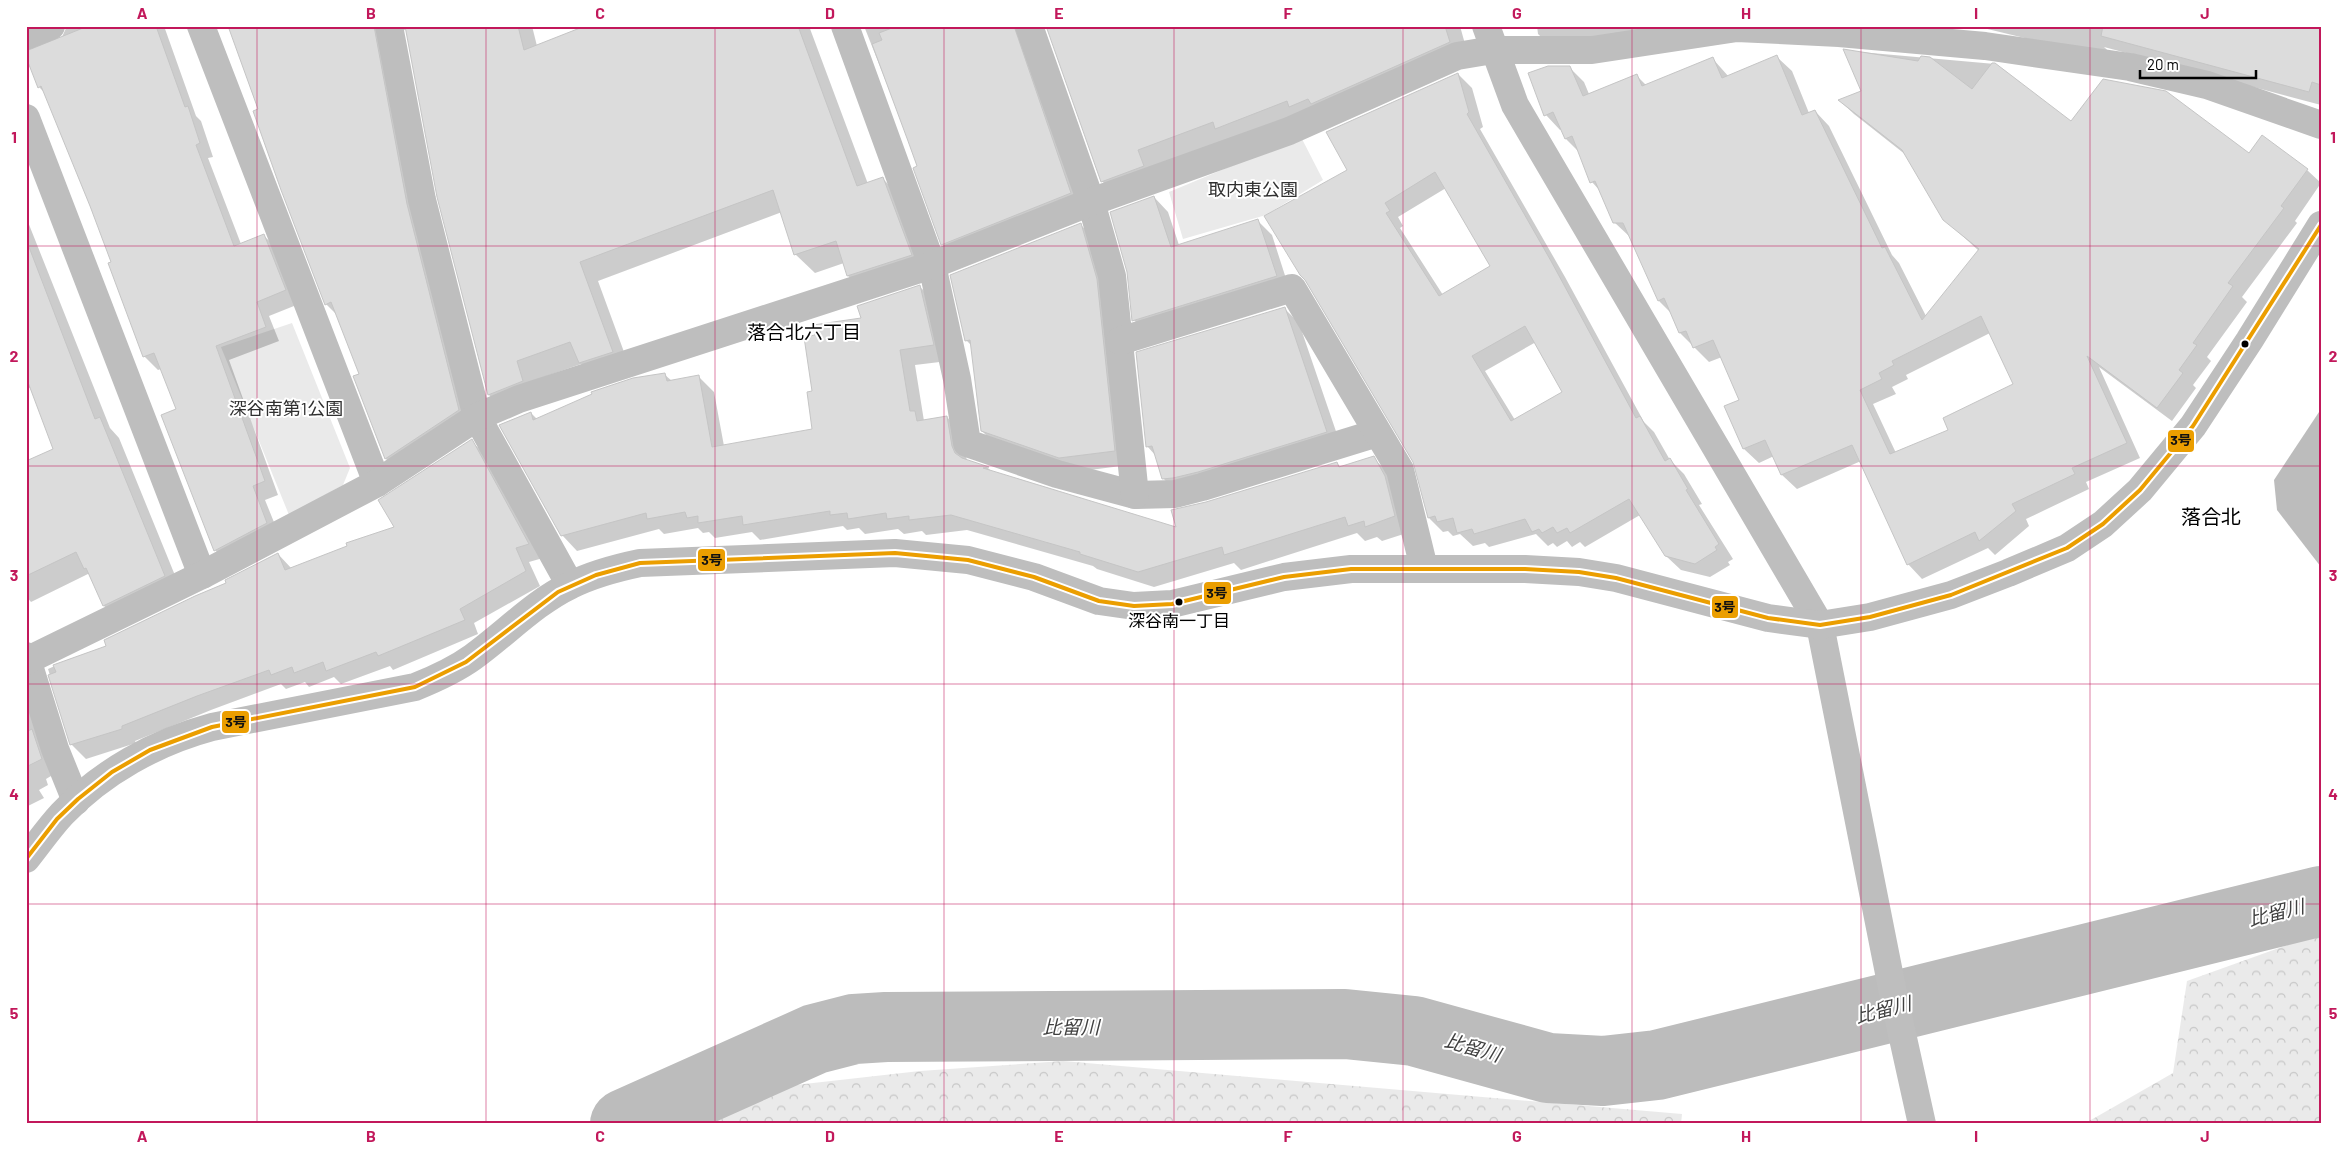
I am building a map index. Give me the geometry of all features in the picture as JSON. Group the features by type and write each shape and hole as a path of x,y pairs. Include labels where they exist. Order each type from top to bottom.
{"street":[{"path":"26,36 51,26"},
{"path":"201,26 377,483"},
{"path":"389,26 422,200 477,417 570,585"},
{"path":"845,26 932,265 957,379 967,443 1057,474 1135,495 1175,494 1377,432"},
{"path":"1029,26 1091,202 1112,276 1135,495"},
{"path":"76,801 55,749 27,659 202,575 377,483 477,417 519,399 932,265 1091,202 1289,131 1457,56 1489,38 1592,50 1737,28 1839,33 1985,46 2130,66 2207,85 2321,125"},
{"path":"1489,38 1515,105 1820,625 1893,993 1922,1124"},
{"path":"26,118 202,575"},
{"path":"26,859 62,814 76,801 109,775 144,752 194,732 415,687 435,679 472,657 544,602 570,585 610,569 640,563 895,553 968,560 1034,577 1100,600 1134,606 1172,604 1284,577 1351,569 1424,568 1578,572 1659,588 1725,608 1768,618 1820,625 1878,615 1951,595 2067,548 2103,524 2140,490 2193,426 2321,225"},
{"path":"1120,341 1292,288 1400,470 1424,568"}],"green space":[{"name":"取内東公園","path":"1301,137 1323,180 1266,215 1183,239 1169,192"},
{"name":"深谷南第1公園","path":"292,323 350,468 343,485 289,515 221,347"},
{"path":"2321,933 2321,1124 2084,1124 2173,1073 2187,981"},
{"path":"1063,1061 1682,1114 1681,1124 704,1124 707,1095 920,1071"}],"shaded area":[{"path":"2321,409 2321,567 2277,510 2274,480"}],"building":[{"path":"88,26 156,26 185,107 188,106 200,143 196,145 234,246 264,234 286,290 257,302 266,327 216,346 265,481 253,486 267,523 214,551 161,415 176,409 154,353 143,357 108,263 111,262 90,206 41,86 38,88 26,57 26,51"},
{"path":"228,26 374,26 407,204 459,410 385,459 353,376 359,374 331,302 325,305 281,190 253,111 258,109"},
{"path":"405,26 518,26 524,50 585,26 798,26 857,186 883,177 912,255 847,276 836,241 794,255 773,190 580,262 613,352 579,363 570,342 517,361 523,381 488,395 437,197"},
{"path":"897,26 1014,26 1071,193 941,245 913,168 917,166 872,44 882,40 879,33"},
{"path":"1046,26 1445,26 1450,42 1311,104 1308,99 1289,107 1287,101 1215,129 1213,122 1138,150 1144,166 1101,182"},
{"path":"2103,26 2321,26 2321,85 2312,82 2309,92 2101,36"},
{"path":"1843,49 1918,61 1921,56 1930,57 1972,89 1992,63 1995,63 2071,121 2103,79 2166,91 2249,153 2262,135 2308,169 2281,206 2284,208 2228,283 2233,286 2193,343 2197,345 2179,370 2183,373 2157,408 2087,356 2127,443 2072,468 2075,474 2012,504 2016,511 1979,541 1975,532 1907,565 1852,445 1781,475 1765,440 1743,449 1724,406 1739,400 1713,340 1693,348 1686,331 1679,333 1664,298 1658,301 1623,223 1613,223 1595,181 1590,183 1572,136 1565,139 1553,112 1544,116 1528,73 1548,66 1570,66 1583,96 1637,74 1642,86 1713,57 1722,78 1777,55 1802,115 1815,110 1882,248 1885,247 1922,320 1979,249 1943,220 1902,150 1838,100 1861,91","holes":["1981,316 2013,384 1943,418 1948,430 1890,454 1860,390 1882,379 1879,373 1894,365 1892,361"]},
{"path":"1458,73 1469,112 1467,114 1551,261 1636,418 1640,416 1665,461 1670,458 1688,489 1686,490 1719,544 1715,547 1717,550 1695,564 1665,556 1629,499 1570,533 1567,528 1557,533 1553,527 1542,533 1539,529 1532,532 1525,519 1474,534 1472,529 1457,533 1453,518 1437,522 1435,516 1428,518 1413,462 1305,280 1300,275 1264,216 1347,170 1326,132","holes":["1435,172 1490,266 1439,296 1386,213 1390,211 1385,203","1525,326 1562,392 1511,421 1472,356"]},
{"path":"1154,196 1171,247 1258,219 1277,276 1132,321 1127,272 1110,212"},
{"path":"1081,223 1097,279 1115,451 1059,458 981,431 970,340 965,341 950,275"},
{"path":"29,247 95,419 100,417 165,576 103,606 86,568 84,569 76,552 26,576 26,461 53,449 26,377 26,248"},
{"path":"920,285 934,345 900,350 910,411 915,411 917,421 947,416 952,446 955,453 962,458 989,467 983,468 1176,527 1171,510 1206,502 1337,462 1339,467 1374,456 1385,476 1395,516 1365,527 1364,521 1348,526 1345,517 1224,555 1222,547 1138,572 1080,554 1080,552 951,515 909,520 909,516 887,519 886,513 848,519 847,513 830,515 830,511 743,525 742,516 698,523 698,516 687,518 685,512 647,519 646,513 561,536 499,425 531,412 533,420 592,394 591,392 633,378 665,373 667,381 699,375 712,447 812,429 807,392 812,391 804,337 815,335 813,325 861,318 857,306"},
{"path":"1285,307 1327,432 1198,472 1162,479 1152,446 1146,447 1136,352"},
{"path":"472,439 529,544 516,548 526,571 460,609 465,620 378,656 376,652 326,671 323,662 294,673 292,667 271,675 269,670 122,726 122,729 70,745 48,675 56,672 53,665 106,646 104,640 226,583 225,580 278,553 285,570 347,546 346,543 394,527 378,500"},
{"path":"32,729 42,759 26,767 26,732"}],"waterway":[{"name":"比留川","path":"625,1124 815,1039 854,1029 886,1027 1345,1024 1414,1031 1548,1068 1603,1071 1657,1065 2321,901"}],"transit line":[{"name":"3号","path":"26,859 57,819 78,799 112,772 150,750 212,727 415,687 466,662 558,592 596,575 640,563 895,553 968,560 1034,577 1099,601 1134,606 1172,604 1284,577 1351,569 1525,569 1579,572 1616,578 1768,618 1820,625 1870,617 1951,595 2067,548 2103,524 2140,490 2193,426 2321,225"}],"place":[{"name":"深谷南一丁目","path":"1179,602"}],"district":[{"name":"落合北六丁目","path":"804,331"},
{"name":"落合北","path":"2211,516"}]}
